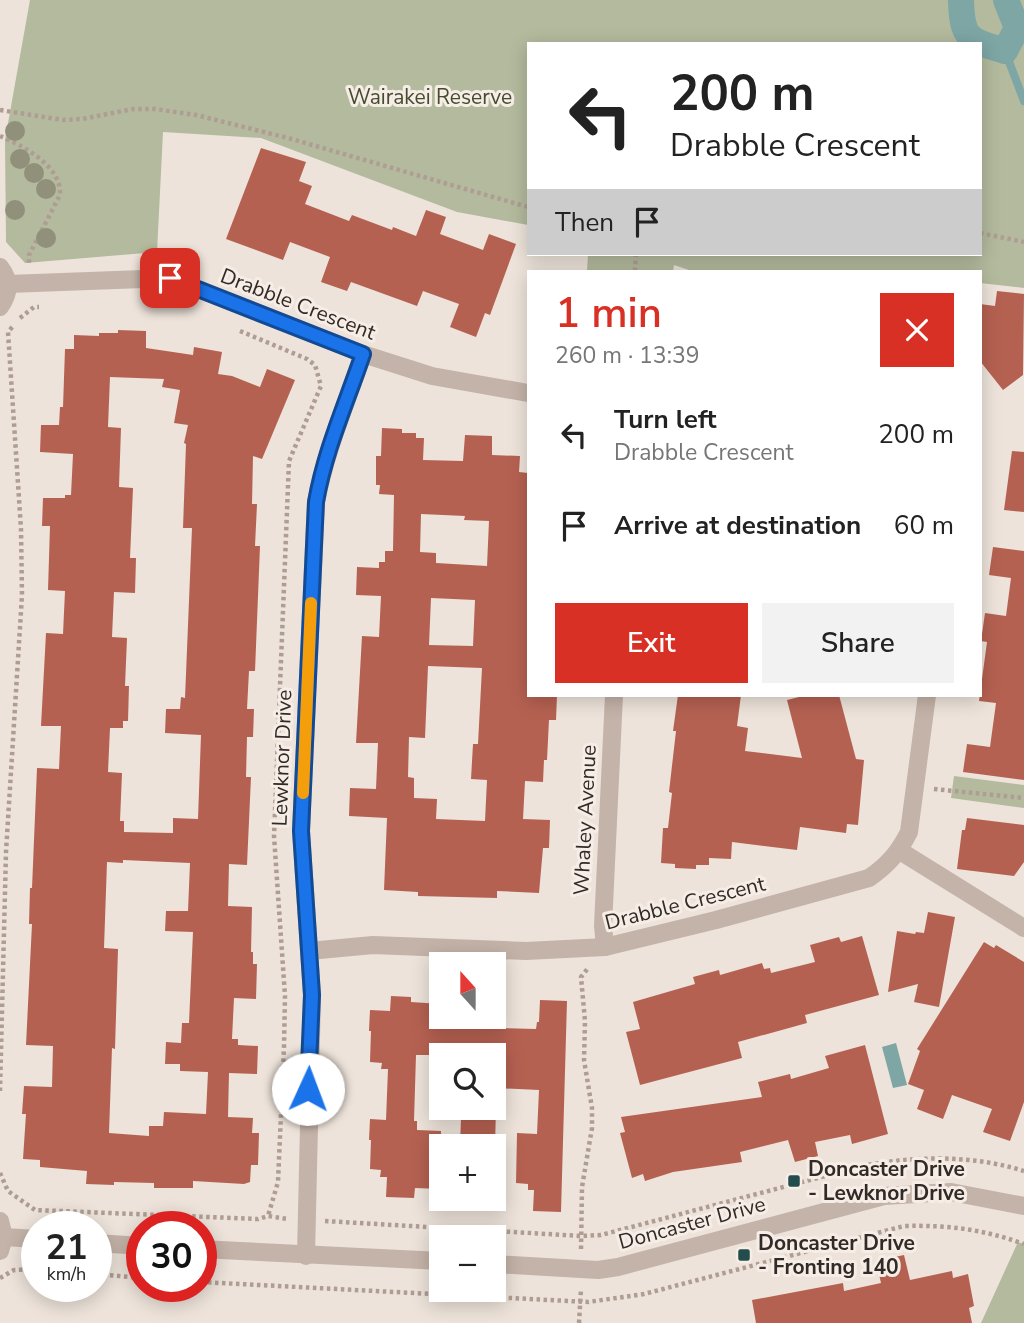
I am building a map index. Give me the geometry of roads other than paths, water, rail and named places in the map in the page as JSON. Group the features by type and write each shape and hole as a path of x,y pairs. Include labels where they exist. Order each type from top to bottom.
{"street":[{"path":"0,267 8,284 5,300 0,307"},
{"name":"Drabble Crescent","path":"8,284 170,278 363,354 432,376 527,393"},
{"name":"Lewknor Drive","path":"306,1256 312,995 301,831 316,502 322,468 363,354"},
{"name":"Whaley Avenue","path":"605,947 603,926 614,697"},
{"name":"Drabble Crescent","path":"309,951 373,945 526,951 605,947 869,878 900,851 909,832 927,697"},
{"path":"900,851 1024,928"},
{"name":"Doncaster Drive","path":"506,1265 598,1270 618,1267 884,1196 951,1192 1024,1206"},
{"path":"1,1236 21,1238"},
{"path":"217,1250 429,1261"}],"water":[{"path":"896,1043 907,1085 893,1088 882,1047"}],"waterway":[{"path":"961,0 966,31 978,42"},
{"path":"982,44 1005,51 1017,28 1006,0"},
{"path":"1005,51 1024,101"}],"place":[{"name":"Doncaster Drive - Lewknor Drive","path":"794,1181"},
{"name":"Doncaster Drive - Fronting 140","path":"744,1255"}],"park label":[{"name":"Wairakei Reserve","path":"430,97"}]}
